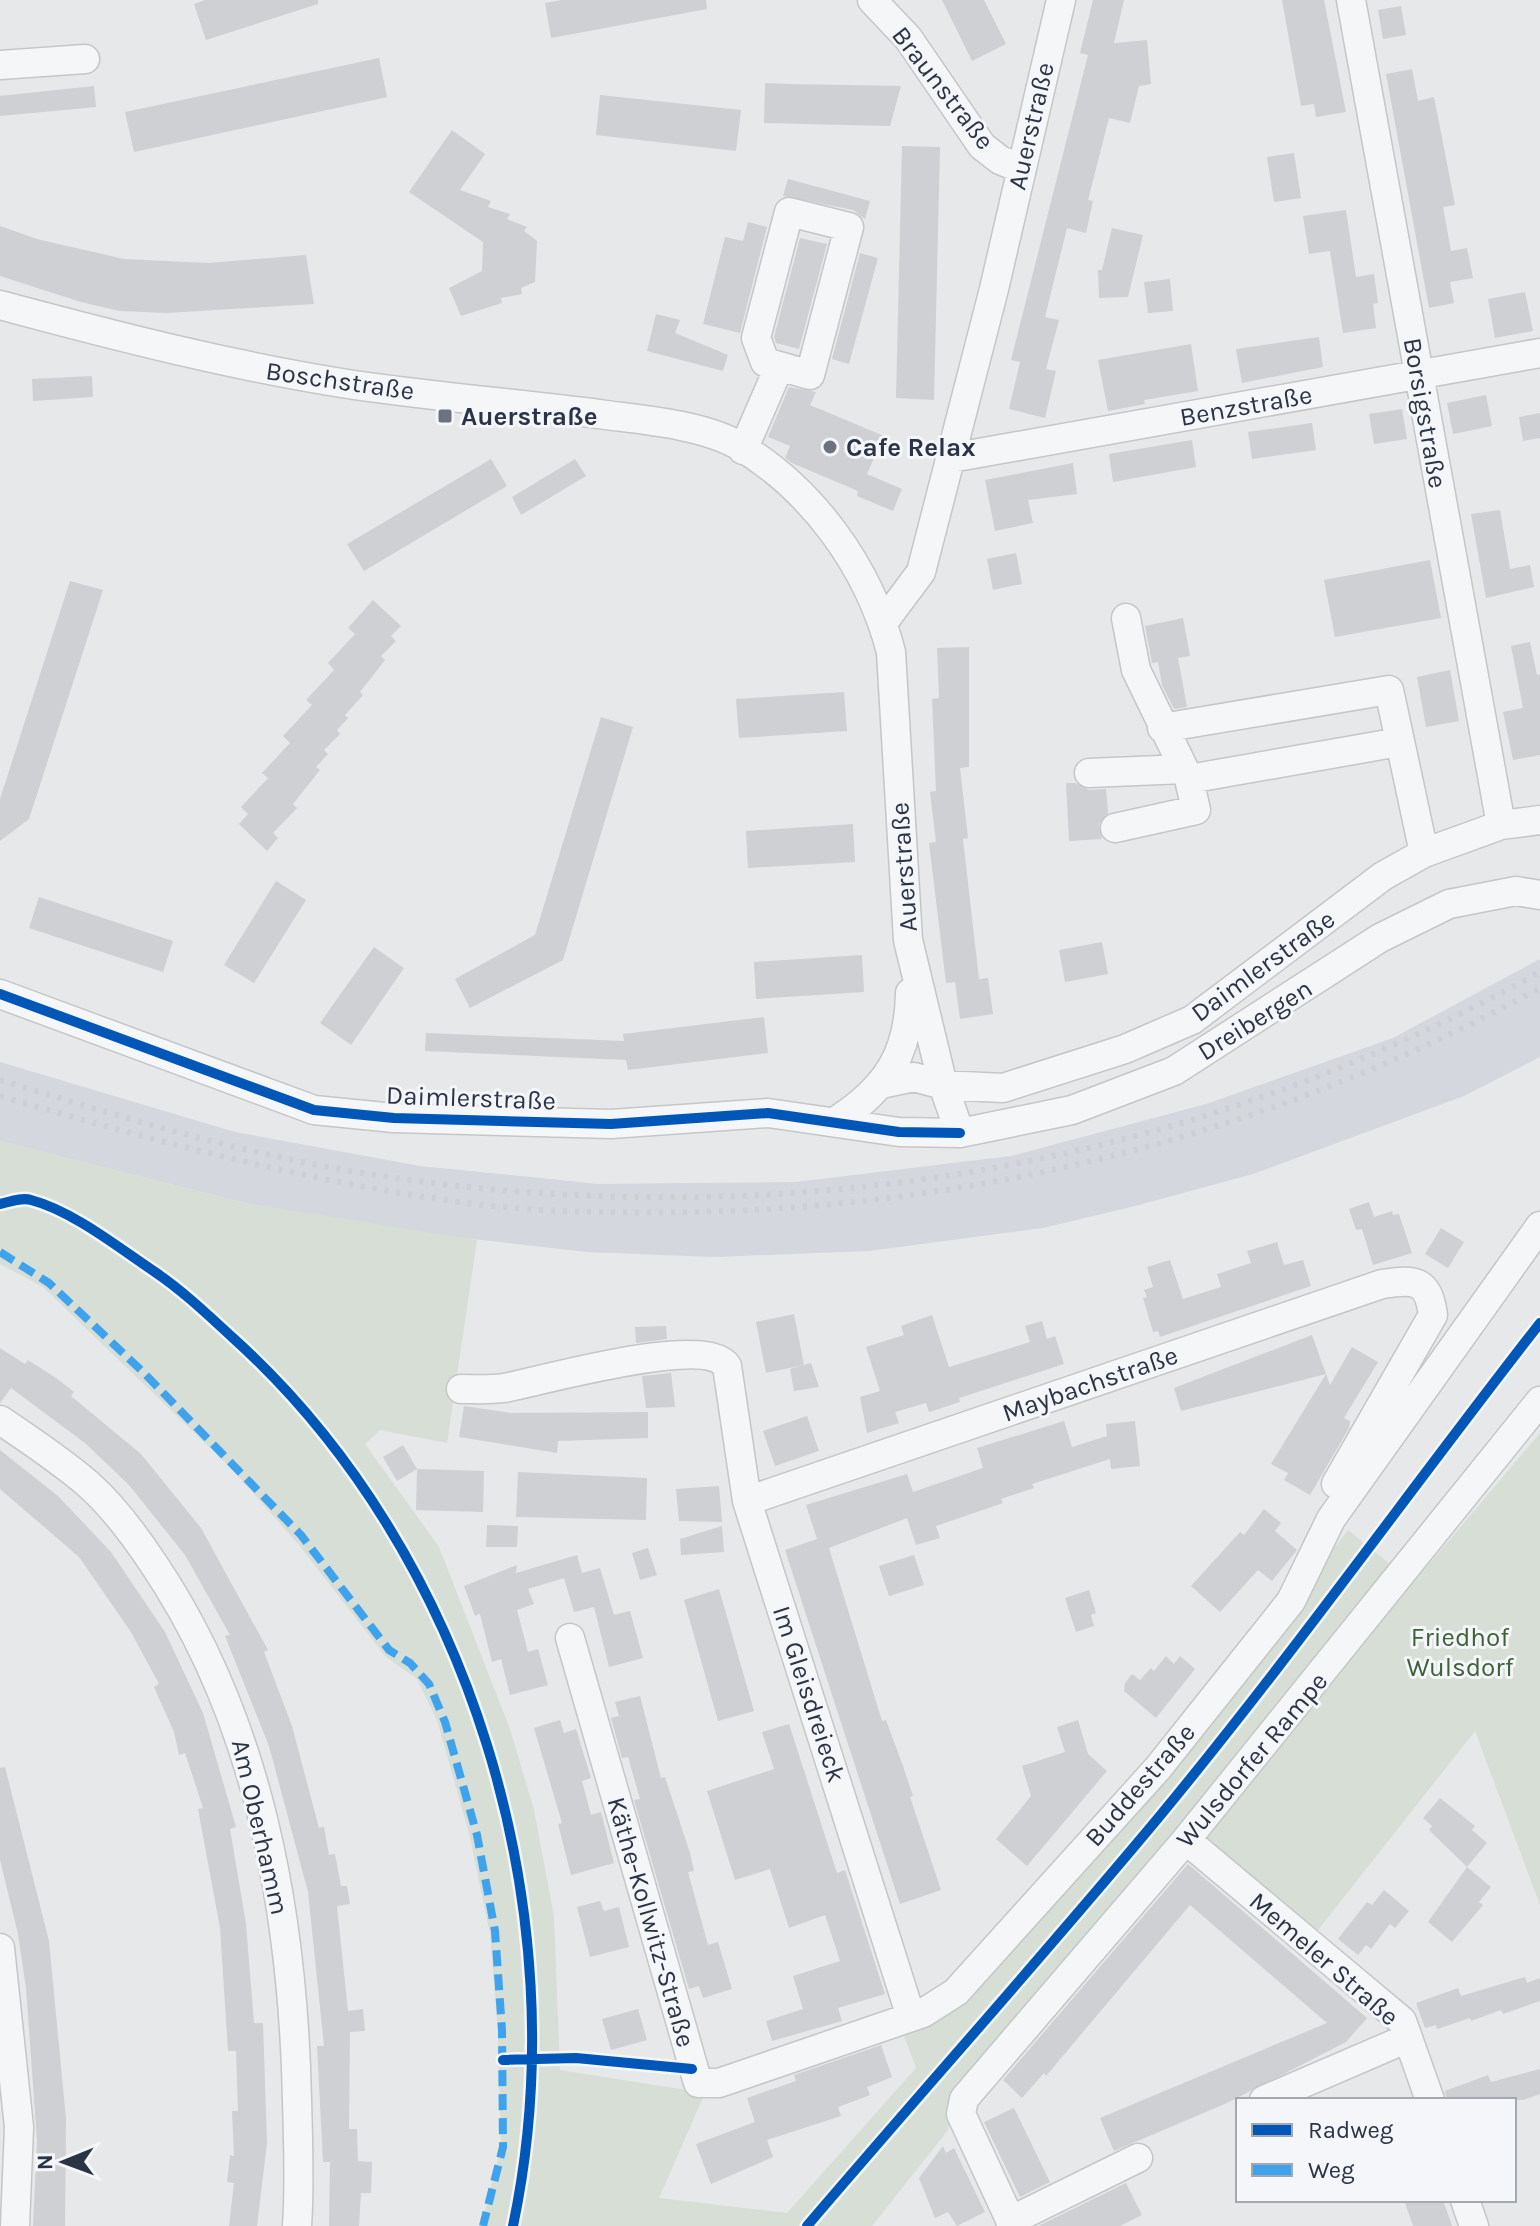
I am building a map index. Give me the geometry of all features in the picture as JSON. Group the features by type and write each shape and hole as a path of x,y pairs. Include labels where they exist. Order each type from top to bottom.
{"street":[{"name":"Braunstraße","path":"872,0 908,38 982,146 1000,160 1020,168"},
{"name":"Auerstraße","path":"960,1133 943,1085 908,940 893,683 883,623 921,572 994,289 1061,0"},
{"name":"Borsigstraße","path":"1351,0 1501,825"},
{"path":"0,65 85,59"},
{"path":"789,212 849,227 810,375 779,367 765,362 756,338 789,212"},
{"name":"Boschstraße","path":"0,305 206,360 356,385 666,423 733,443 786,479 834,534 847,550 883,623"},
{"name":"Benzstraße","path":"951,458 1540,353"},
{"path":"743,450 779,367"},
{"path":"1115,828 1196,810 1187,774 1136,670 1126,618"},
{"path":"1162,728 1389,690 1424,853"},
{"path":"1089,773 1187,774 1399,742"},
{"name":"Daimlerstraße","path":"881,1084 914,1077 943,1085 1003,1088 1125,1049 1192,1020 1383,876 1424,853 1501,825 1540,820"},
{"name":"Dreibergen","path":"960,1133 1072,1110 1174,1071 1380,938 1449,904 1516,891 1540,895"},
{"path":"836,1121 881,1084 903,1051 909,1020 908,940"},
{"name":"Daimlerstraße","path":"0,994 314,1110 394,1118 611,1124 768,1113 899,1132 960,1133"},
{"name":"Buddestraße","path":"911,2017 939,2005 956,1992 1158,1768 1291,1601 1331,1519 1540,1226"},
{"name":"Maybachstraße","path":"747,1501 1382,1284 1408,1280 1420,1284 1430,1295"},
{"name":"Buddestraße","path":"1331,1519 1332,1490 1433,1315 1430,1295"},
{"name":"Im Gleisdreieck","path":"461,1389 506,1387 626,1362 697,1354 716,1358 727,1366 747,1501 911,2017"},
{"name":"Wulsdorfer Rampe","path":"1012,2223 961,2114 964,2099 1186,1840 1540,1401"},
{"name":"Am Oberhamm","path":"0,1420 89,1485 137,1540 178,1600 229,1708 249,1763 278,1891 288,1958 296,2046 300,2193 297,2226"},
{"name":"Käthe-Kollwitz-Straße","path":"570,1638 698,2083 719,2083 911,2017"},
{"name":"Memeler Straße","path":"1186,1840 1402,2021 1429,2098"},
{"path":"0,1948 19,2127 15,2226"},
{"path":"1269,2098 1408,2038"},
{"path":"1012,2223 1138,2158"},
{"path":"1466,2202 1474,2226"}],"shaded area":[{"path":"1540,959 1540,1057 1464,1096 1253,1174 1139,1205 1043,1228 869,1251 714,1257 587,1252 412,1232 245,1203 0,1141 0,1062 235,1132 420,1166 599,1184 796,1182 1011,1156 1206,1104 1393,1038"}],"green space":[{"name":"Friedhof Wulsdorf","path":"0,1141 245,1203 477,1240 447,1443 380,1430 365,1444 439,1547 510,1729 534,1810 554,1917 560,2070 705,2093 659,2198 787,2213 916,2068 904,2036 960,2008 1165,1769 1348,1530 1413,1583 1540,1433 1540,1905 1475,1731 1314,1935 1185,1829 949,2097 949,2129 872,2226 481,2226 501,2147 498,2033 490,1934 469,1833 437,1720 417,1679 386,1657 299,1545 231,1468 43,1287 0,1264"}],"building":[{"path":"205,0 318,0 318,4 206,40 194,4"},
{"path":"562,0 706,0 707,9 551,38 545,3"},
{"path":"942,0 984,0 1006,44 972,61"},
{"path":"1093,0 1124,0 1114,43 1147,40 1151,84 1139,86 1130,123 1109,118 1088,200 1093,201 1086,233 1067,228 1045,317 1059,320 1046,369 1056,371 1045,418 1009,409 1020,362 1011,360 1088,55 1080,53"},
{"path":"1282,0 1324,0 1346,112 1316,117 1314,104 1301,106"},
{"path":"1401,6 1406,35 1383,39 1378,10"},
{"path":"379,58 387,97 134,152 125,112"},
{"path":"1412,69 1418,101 1434,97 1455,205 1443,207 1451,251 1467,248 1473,278 1450,282 1454,303 1429,308 1386,74"},
{"path":"765,83 901,86 890,126 764,123"},
{"path":"94,86 96,107 0,116 0,96"},
{"path":"600,95 741,110 736,151 596,135"},
{"path":"452,130 485,154 460,190 491,201 488,207 510,214 507,219 527,227 524,231 537,241 535,282 521,288 522,294 501,298 502,303 461,316 449,288 482,271 483,242 409,192"},
{"path":"902,146 940,147 934,400 896,398"},
{"path":"1294,153 1301,198 1274,202 1267,157"},
{"path":"788,179 870,201 865,219 853,210 783,196"},
{"path":"1346,210 1356,277 1374,274 1378,303 1373,304 1376,328 1343,333 1330,251 1309,254 1303,216"},
{"path":"748,222 767,227 740,333 703,324 725,237 743,241"},
{"path":"0,226 37,239 124,259 209,263 306,255 314,304 167,313 120,311 81,302 0,276"},
{"path":"1112,228 1143,235 1128,297 1099,298 1098,270 1102,270"},
{"path":"800,238 827,244 799,349 776,343 774,337"},
{"path":"860,253 878,258 849,364 832,359"},
{"path":"1170,279 1173,311 1148,313 1144,282"},
{"path":"1525,292 1533,331 1495,338 1488,299"},
{"path":"656,314 680,320 675,333 728,355 723,371 647,351"},
{"path":"1319,337 1323,367 1242,383 1236,349"},
{"path":"1191,344 1198,391 1144,400 1145,404 1108,411 1098,360"},
{"path":"92,376 93,397 33,401 32,379"},
{"path":"789,387 816,392 810,405 884,436 867,474 902,489 893,511 857,496 858,491 785,458 790,446 768,437"},
{"path":"1486,395 1492,426 1453,434 1447,403"},
{"path":"1402,409 1407,439 1374,444 1369,414"},
{"path":"1540,413 1540,438 1523,441 1519,417"},
{"path":"1312,423 1316,450 1252,459 1248,432"},
{"path":"1192,440 1196,467 1113,482 1109,454"},
{"path":"491,459 507,486 364,571 347,544"},
{"path":"575,459 586,476 521,515 512,497"},
{"path":"1073,463 1077,494 1028,500 1033,523 995,531 985,480"},
{"path":"1500,510 1510,569 1530,565 1534,587 1486,598 1471,514"},
{"path":"1016,553 1022,584 993,590 987,559"},
{"path":"1430,560 1441,618 1335,637 1324,580"},
{"path":"70,581 103,590 29,819 0,841 0,799"},
{"path":"373,600 401,626 391,636 396,641 381,656 385,660 360,692 363,695 345,715 348,718 337,730 340,734 324,750 328,754 316,767 320,770 293,804 297,808 273,833 278,838 267,851 239,824 248,814 241,807 268,778 262,773 290,743 283,736 312,705 306,700 334,670 328,663 355,634 348,628"},
{"path":"1183,618 1190,656 1178,658 1187,707 1174,709 1162,685 1158,662 1152,663 1145,626"},
{"path":"1530,642 1537,675 1540,674 1540,755 1513,760 1503,712 1523,708 1511,646"},
{"path":"969,647 969,767 960,768 968,838 963,839 979,979 988,978 993,1014 960,1019 955,982 946,983 929,843 936,842 930,792 936,791 932,699 939,698 937,648"},
{"path":"1450,670 1459,721 1426,727 1417,677"},
{"path":"844,692 847,731 739,738 736,699"},
{"path":"601,717 633,727 563,960 470,1008 455,979 535,935"},
{"path":"1066,783 1075,783 1089,790 1106,789 1108,813 1099,824 1102,839 1069,841"},
{"path":"853,824 855,862 748,868 746,831"},
{"path":"276,881 306,900 254,983 224,965"},
{"path":"39,897 173,941 163,972 29,928"},
{"path":"1102,942 1108,974 1065,982 1059,950"},
{"path":"374,947 404,968 351,1045 320,1023"},
{"path":"862,955 864,992 756,999 754,962"},
{"path":"764,1017 768,1053 628,1070 626,1060 425,1051 426,1033 624,1041 623,1034"},
{"path":"1369,1202 1374,1217 1392,1211 1393,1215 1399,1214 1412,1253 1373,1265 1362,1229 1356,1230 1349,1209"},
{"path":"1441,1228 1464,1242 1448,1268 1425,1254"},
{"path":"1277,1242 1284,1265 1303,1260 1311,1286 1160,1337 1158,1331 1153,1332 1143,1298 1147,1297 1144,1290 1153,1287 1147,1267 1170,1260 1183,1299 1221,1287 1217,1274 1251,1263 1247,1251"},
{"path":"794,1314 804,1365 766,1373 756,1322"},
{"path":"932,1315 949,1367 1030,1342 1025,1326 1042,1321 1047,1339 1055,1336 1064,1364 959,1398 960,1402 929,1412 926,1403 895,1412 899,1423 867,1433 860,1397 880,1391 866,1347 904,1335 901,1326"},
{"path":"666,1326 667,1339 636,1343 635,1327"},
{"path":"1312,1335 1326,1374 1181,1411 1174,1388"},
{"path":"1352,1347 1378,1362 1344,1418 1350,1421 1349,1428 1310,1495 1284,1480 1288,1473 1271,1464 1326,1374 1330,1385"},
{"path":"0,1348 25,1364 28,1360 56,1378 74,1392 71,1396 141,1454 201,1528 268,1650 264,1652 292,1726 319,1828 324,1827 329,1855 335,1854 341,1886 347,1886 350,1904 337,1906 348,2011 363,2009 365,2031 350,2032 349,2129 357,2129 358,2161 372,2162 371,2193 361,2193 359,2226 329,2226 330,2162 323,2162 317,2046 324,2046 308,1892 269,1746 225,1636 230,1635 185,1555 129,1485 85,1443 11,1388 0,1403"},
{"path":"811,1363 819,1387 794,1391 790,1369"},
{"path":"671,1373 675,1407 646,1408 642,1376"},
{"path":"464,1406 512,1413 648,1412 648,1438 558,1441 557,1453 459,1437"},
{"path":"807,1416 819,1451 775,1466 763,1431"},
{"path":"1064,1421 1072,1447 1107,1436 1106,1424 1135,1421 1140,1466 1111,1469 1110,1459 1032,1484 1034,1488 1001,1499 1003,1503 936,1526 940,1538 916,1545 907,1518 829,1548 882,1721 886,1720 903,1766 941,1890 900,1904 785,1550 817,1539 806,1505 907,1474 913,1492 983,1468 977,1448"},
{"path":"403,1445 417,1469 397,1481 383,1457"},
{"path":"0,1450 58,1496 111,1552 165,1632 203,1713 236,1827 230,1829 246,1924 254,2023 263,2023 267,2143 257,2226 229,2226 234,2183 227,2182 230,2155 234,2156 232,2111 238,2111 236,2051 228,2051 220,1928 198,1809 203,1808 194,1780 185,1753 179,1755 174,1732 154,1687 159,1684 131,1632 79,1557 0,1489"},
{"path":"417,1469 484,1471 483,1512 416,1510"},
{"path":"518,1472 647,1478 646,1520 516,1517"},
{"path":"719,1486 722,1522 679,1521 676,1489"},
{"path":"1264,1509 1281,1523 1275,1531 1297,1550 1272,1581 1258,1570 1220,1612 1191,1586 1240,1532 1244,1535"},
{"path":"487,1525 518,1526 517,1547 486,1547"},
{"path":"722,1526 724,1552 681,1555 680,1539"},
{"path":"648,1548 657,1575 640,1580 632,1553"},
{"path":"577,1555 582,1573 600,1568 614,1615 630,1611 643,1658 609,1667 594,1607 574,1612 564,1578 528,1589 534,1604 517,1610 528,1652 538,1649 548,1685 510,1695 501,1659 492,1662 480,1614 475,1616 464,1586 517,1565 516,1573"},
{"path":"914,1555 924,1585 889,1596 879,1566"},
{"path":"719,1589 754,1711 718,1721 684,1600"},
{"path":"1089,1590 1096,1613 1091,1615 1094,1626 1076,1632 1065,1598"},
{"path":"1166,1656 1174,1664 1180,1656 1195,1669 1156,1718 1124,1691 1125,1683 1132,1674 1140,1680 1151,1668 1154,1671"},
{"path":"640,1696 661,1778 665,1777 690,1853 694,1871 688,1872 708,1945 718,1942 732,1989 703,1998 699,1986 689,1989 634,1800 640,1799 628,1757 622,1758 611,1718 619,1716 615,1702"},
{"path":"560,1720 564,1733 576,1729 591,1778 582,1781 591,1815 601,1812 614,1863 571,1875 558,1824 562,1823 534,1728"},
{"path":"1078,1720 1088,1754 1107,1771 1027,1866 996,1839 1031,1796 1022,1766 1065,1752 1057,1727"},
{"path":"789,1724 837,1873 845,1870 885,1994 838,2008 842,2021 772,2041 766,2021 803,2009 793,1976 840,1961 825,1915 789,1928 770,1869 735,1880 707,1791 774,1769 762,1732"},
{"path":"5,1767 49,1941 66,2119 65,2226 33,2226 37,2141 26,1988 18,1934 0,1860 0,1768"},
{"path":"1440,1798 1475,1826 1472,1830 1487,1843 1467,1867 1429,1830 1432,1826 1423,1818"},
{"path":"1188,1864 1367,2018 1346,2042 1227,2103 1114,2151 1100,2118 1327,2023 1190,1905 1046,2076 1044,2073 1022,2098 1003,2080"},
{"path":"1467,1867 1491,1887 1479,1902 1483,1905 1452,1942 1428,1922"},
{"path":"1384,1890 1409,1911 1395,1928 1390,1924 1371,1949 1366,1945 1358,1955 1338,1939 1367,1902 1372,1905"},
{"path":"600,1901 604,1911 619,1907 629,1947 590,1957 577,1907"},
{"path":"1525,1977 1527,1983 1540,1978 1540,2001 1503,2014 1501,2010 1471,2021 1470,2018 1437,2029 1436,2025 1425,2028 1416,2003 1458,1988 1461,1996"},
{"path":"638,2009 647,2040 611,2050 602,2019"},
{"path":"881,2045 892,2077 867,2087 870,2095 838,2107 841,2116 767,2140 773,2157 711,2184 696,2144 755,2122 747,2098 796,2081 794,2075"},
{"path":"1540,2069 1540,2094 1523,2100 1447,2098 1445,2091 1488,2075 1491,2082"},
{"path":"1014,2108 1050,2182 1020,2197 984,2122"},
{"path":"943,2146 946,2153 954,2148 985,2212 957,2226 948,2212 935,2218 919,2178"},
{"path":"1126,2183 1142,2215 1120,2226 1038,2226"},
{"path":"1405,2202 1444,2202 1452,2226 1413,2226"}],"railway":[{"path":"0,1080 241,1148 388,1177 538,1193 687,1197 835,1190 981,1170 1125,1139 1267,1095 1405,1040 1540,972"},
{"path":"0,1096 294,1173 475,1204 615,1212 699,1212 809,1206 918,1194 1026,1175 1133,1151 1238,1119 1341,1082 1442,1038 1540,988"}],"marked path":[{"path":"0,1252 49,1283 142,1371 301,1535 389,1650 410,1663 429,1684 445,1722 477,1835 495,1931 502,2030 503,2147 483,2226"}],"cycle path":[{"path":"0,994 314,1110 394,1118 611,1124 768,1113 899,1132 960,1133"},
{"path":"0,1204 31,1200 79,1221 165,1279 232,1337 315,1424 386,1523 443,1630 487,1745 516,1864 531,1985 530,2107 513,2226"},
{"path":"807,2226 1159,1817 1304,1633 1540,1323"},
{"path":"503,2060 576,2058 692,2069"}],"place":[{"name":"Auerstraße","path":"445,416"},
{"name":"Cafe Relax","path":"830,447"}]}
